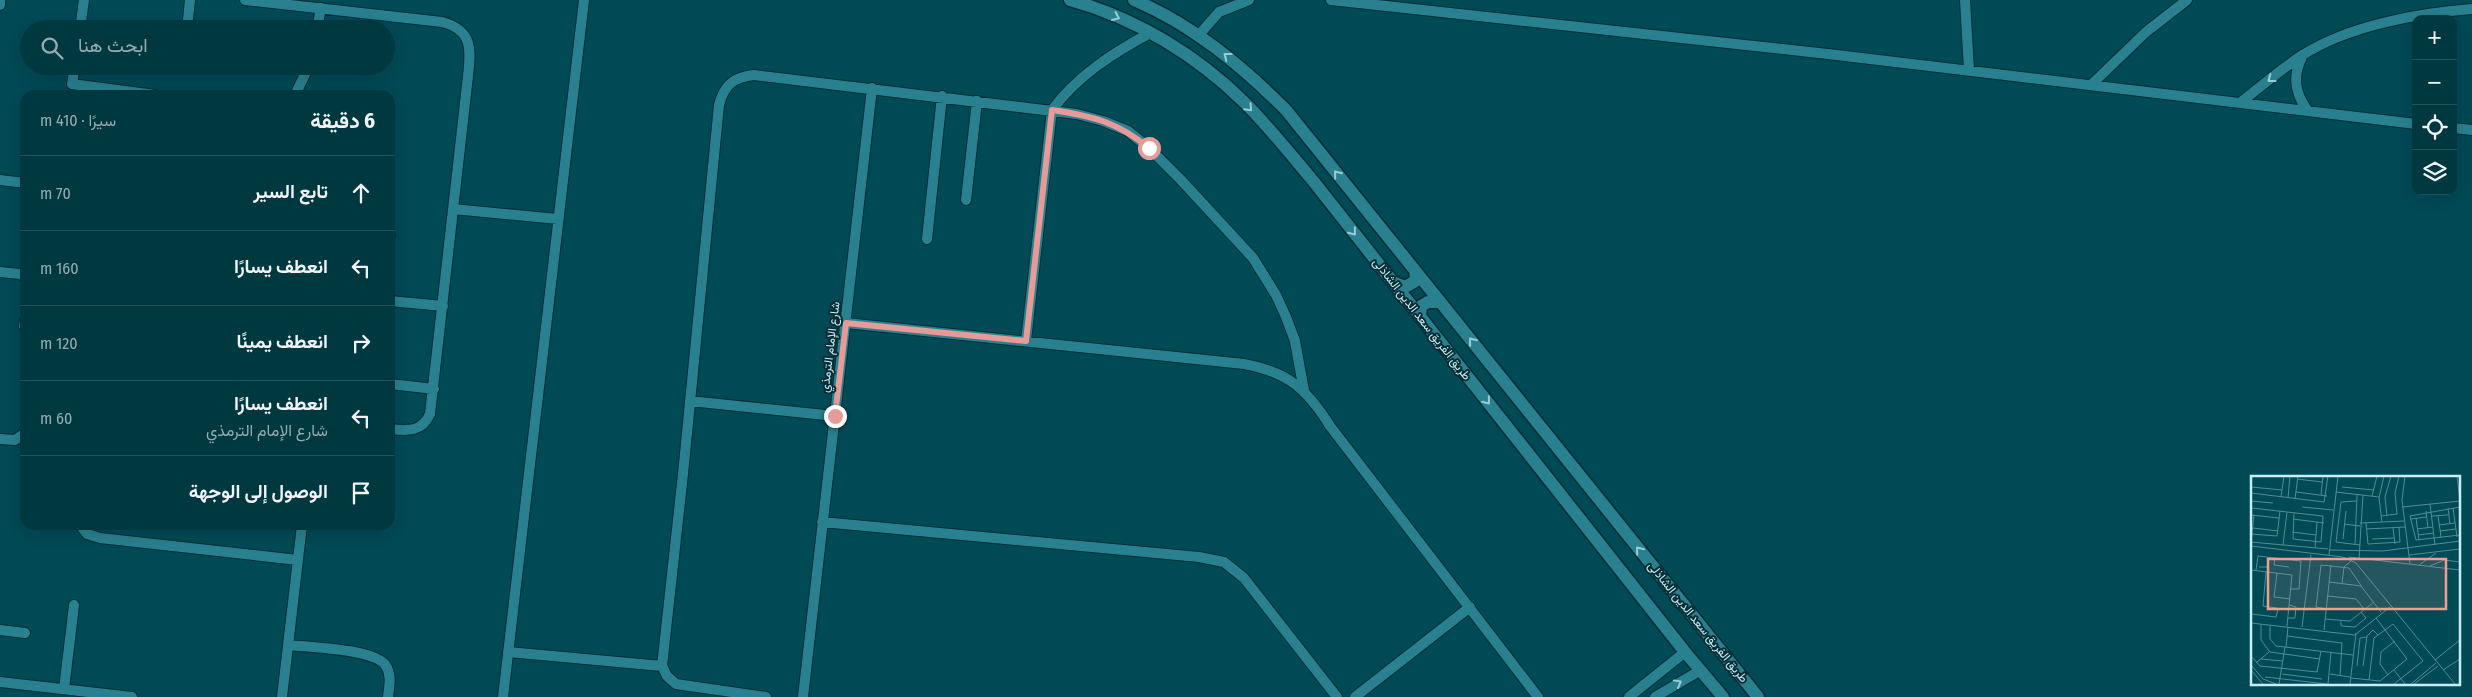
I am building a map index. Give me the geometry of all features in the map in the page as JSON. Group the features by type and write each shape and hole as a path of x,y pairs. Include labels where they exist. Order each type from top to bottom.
{"street":[{"path":"0,0 0,5"},
{"path":"81,20 84,0"},
{"path":"188,20 190,0"},
{"path":"245,0 442,22 451,24 465,36 470,53 430,414 424,425 412,430 395,429"},
{"path":"503,697 584,0"},
{"name":"طريق الفريق سعد الدين الشاذلى","path":"1070,0 1107,12 1150,33 1194,60 1245,103 1314,182 1685,652 1723,697"},
{"name":"طريق الفريق سعد الدين الشاذلى","path":"1134,0 1151,7 1230,58 1286,110 1758,697"},
{"path":"1198,36 1219,12 1249,0"},
{"path":"1331,0 2092,84 2412,124"},
{"path":"1965,0 1969,70"},
{"path":"2092,84 2146,32 2187,0"},
{"path":"319,20 321,8"},
{"path":"2240,102 2302,55 2362,29 2433,13 2472,9"},
{"path":"1026,341 1052,110 1088,73 1118,51 1150,33"},
{"path":"2302,55 2295,78 2301,101 2308,111"},
{"path":"74,75 72,84 117,90"},
{"path":"298,90 305,75"},
{"path":"766,697 676,684 667,676 662,666 722,92 730,82 741,76 754,75 942,96 1052,110 1103,121 1128,131 1149,148 1175,174 1253,258 1276,294 1286,317 1295,341 1304,391"},
{"name":"شارع الإمام الترمذي","path":"803,697 872,88"},
{"path":"927,239 942,96"},
{"path":"966,200 977,101"},
{"path":"2457,128 2472,130"},
{"path":"0,180 20,182"},
{"path":"453,208 558,219"},
{"path":"1393,282 1405,287 1410,285 1416,277 1415,271"},
{"path":"0,272 20,275"},
{"path":"395,301 443,306"},
{"path":"1420,317 1421,306 1424,303 1440,302"},
{"path":"846,323 1244,364 1268,368 1288,378 1304,391 1538,697"},
{"path":"395,385 434,389"},
{"path":"690,401 835,416"},
{"path":"0,439 14,440 20,436"},
{"path":"822,522 1212,558 1224,562 1244,578 1337,697"},
{"path":"84,530 87,534 100,538 298,560"},
{"path":"282,697 301,530"},
{"path":"64,689 74,604"},
{"path":"1356,697 1470,607"},
{"path":"0,630 25,633"},
{"path":"288,645 377,657 388,668 390,676 388,697"},
{"path":"508,652 662,666"},
{"path":"1629,697 1685,652"},
{"path":"1646,683 1656,696 1701,670"},
{"path":"0,682 132,697"}],"route":[{"path":"835,416 846,323 1026,341 1052,110 1103,121 1128,131 1149,148"}]}
